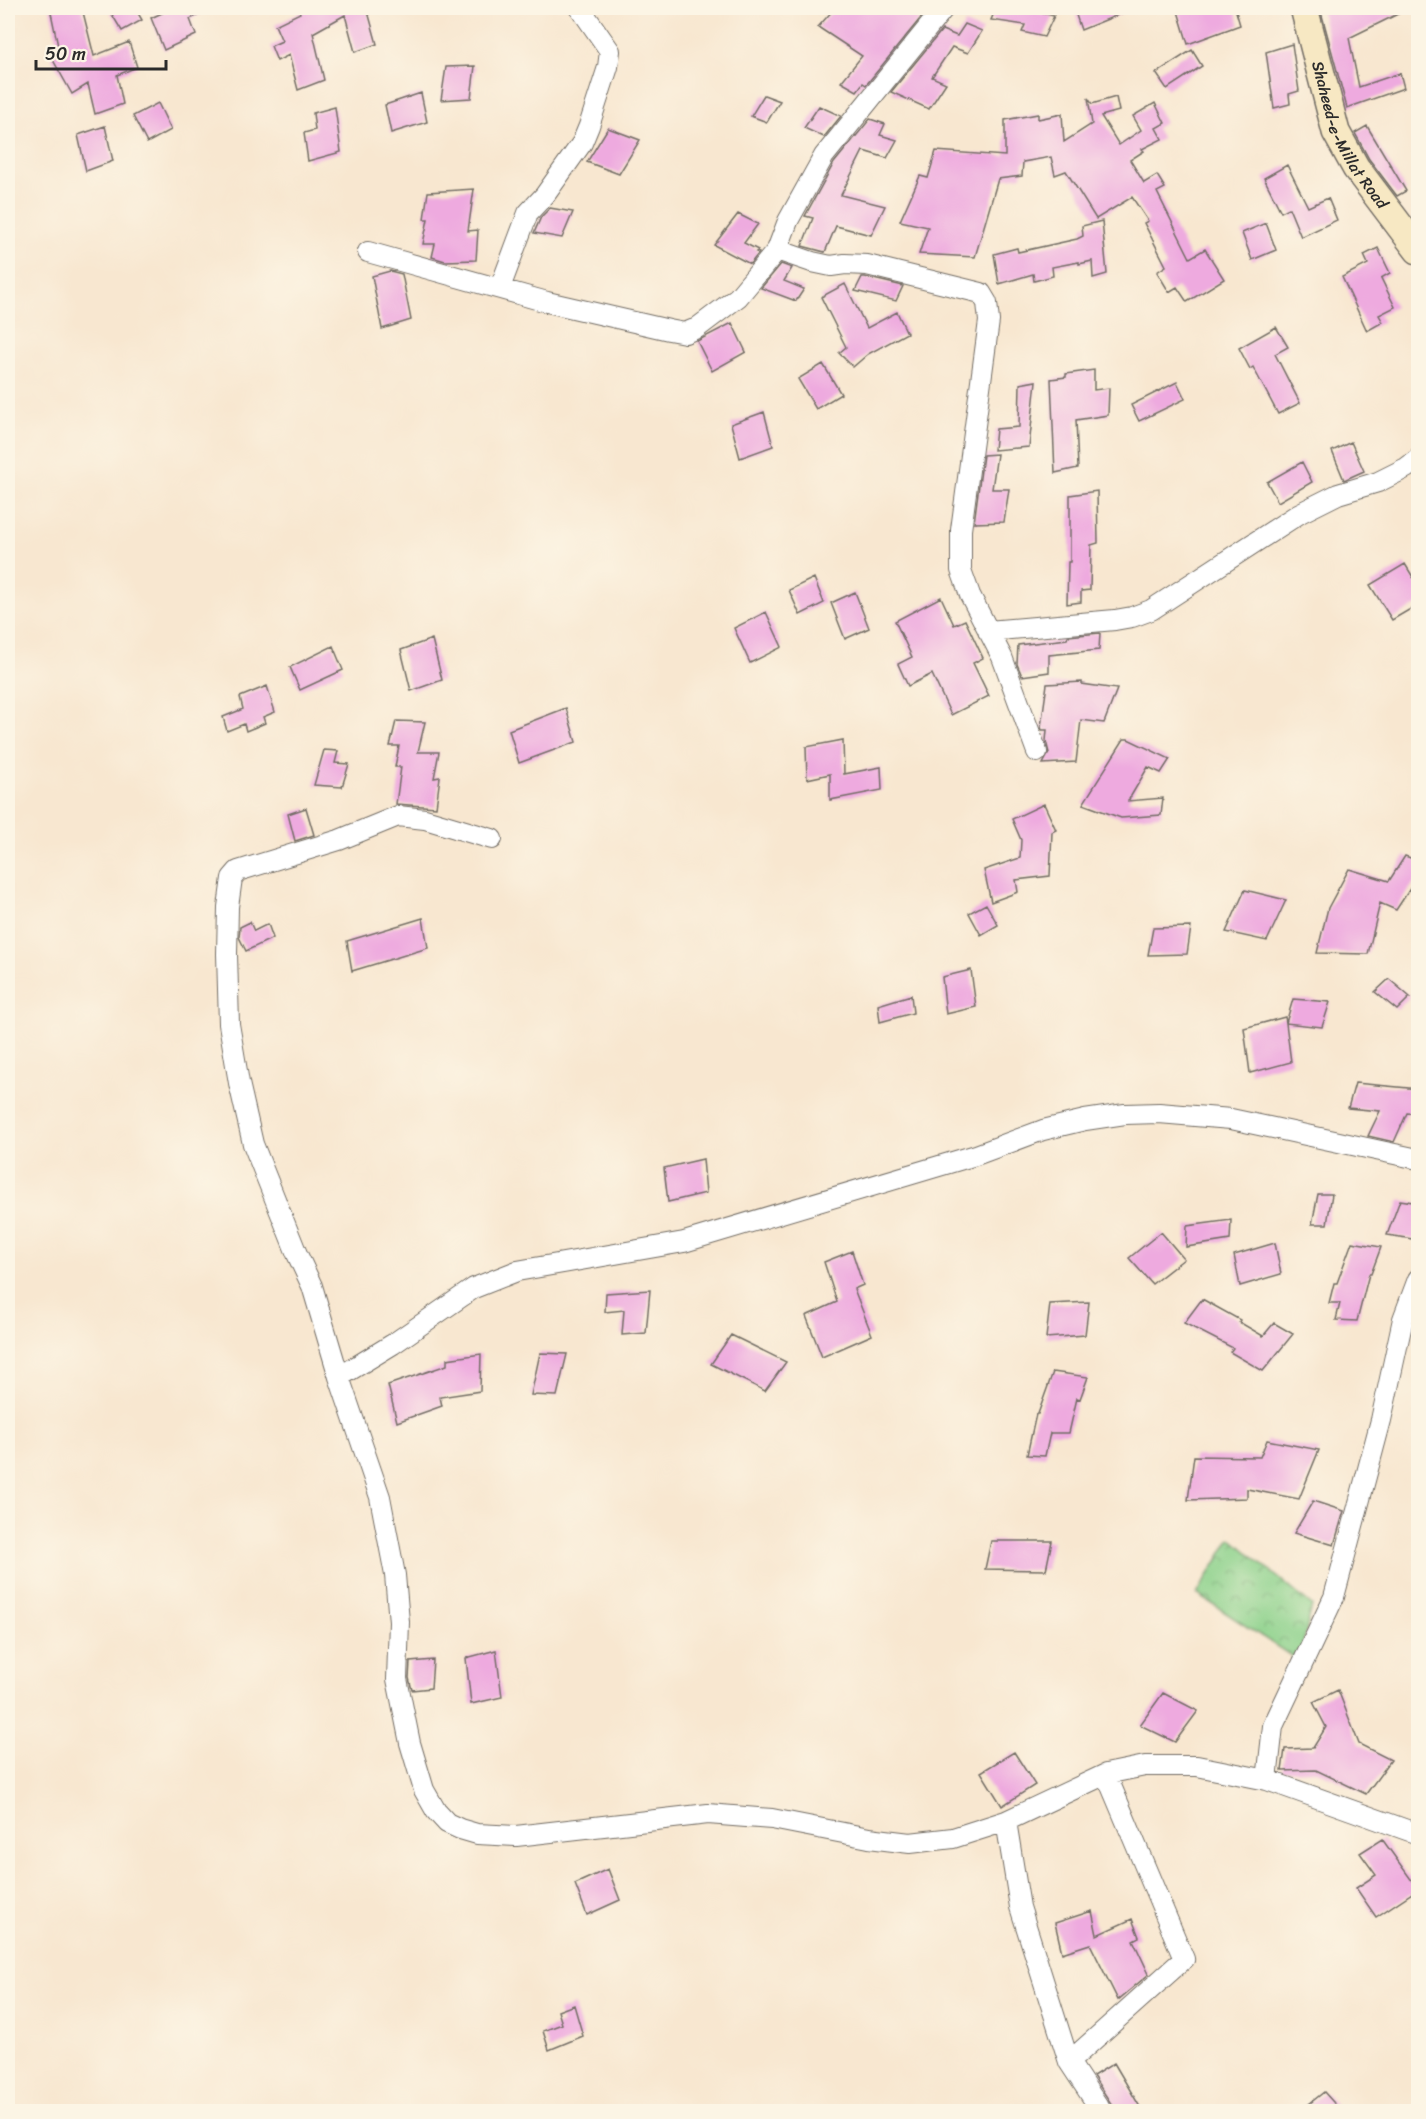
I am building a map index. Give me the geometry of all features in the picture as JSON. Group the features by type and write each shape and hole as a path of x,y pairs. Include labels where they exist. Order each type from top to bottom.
{"main road":[{"name":"Shaheed-e-Millat Road","path":"1304,8 1336,132 1356,168 1419,250"}],"street":[{"path":"500,288 528,213 545,195 582,143 590,126 608,67 610,51 580,8"},
{"path":"368,252 558,304 685,333 697,328 738,297 777,250 788,221 824,156 944,8"},
{"path":"777,250 812,262 831,266 867,265 981,293 987,303 989,321 961,530 961,570 970,595 1002,657 1037,752"},
{"path":"988,631 1115,620 1151,610 1300,513 1338,494 1378,482 1419,459"},
{"path":"492,839 425,819 398,816 339,840 238,871 232,878 228,907 229,1024 253,1144 312,1286 339,1377 380,1497 395,1575 399,1622 397,1679 410,1743 424,1790 436,1811 447,1823 477,1834 516,1836 708,1814 772,1819 869,1838 910,1842 953,1838 1006,1821 1106,1774 1145,1766 1197,1766 1267,1780 1419,1834"},
{"path":"339,1377 393,1344 474,1288 517,1271 684,1242 976,1155 1043,1130 1085,1120 1125,1114 1160,1113 1231,1119 1419,1159"},
{"path":"1267,1780 1273,1726 1334,1597 1381,1420 1402,1319 1419,1279"},
{"path":"1069,2062 1184,1959 1106,1774"},
{"path":"1006,1821 1020,1907 1069,2062 1102,2112"}],"green space":[{"path":"1231,1538 1312,1606 1299,1661 1197,1594"}],"building":[{"path":"50,8 82,8 94,56 129,42 137,67 117,75 123,104 95,114 88,84 72,94 48,51 58,46"},
{"path":"108,8 135,8 142,20 122,31"},
{"path":"173,8 214,8 190,19 196,35 164,50 151,18"},
{"path":"298,8 367,8 377,44 355,52 345,15 313,33 324,80 298,90 289,55 277,61 271,46 282,41 275,25 300,13"},
{"path":"835,8 929,8 866,85 863,83 857,91 841,82 862,56 818,27"},
{"path":"996,8 1031,13 1032,11 1054,16 1044,37 1022,32 1025,25 991,20"},
{"path":"1086,8 1135,8 1081,30 1075,12"},
{"path":"1177,8 1235,8 1240,25 1188,44"},
{"path":"1320,8 1410,8 1349,38 1359,87 1400,73 1404,88 1347,108"},
{"path":"965,24 982,31 968,53 952,47 932,77 946,83 929,109 891,92 942,30 957,36"},
{"path":"1292,44 1299,91 1289,94 1290,104 1274,108 1266,52"},
{"path":"1192,50 1202,66 1167,89 1156,73"},
{"path":"475,66 471,98 441,100 446,67"},
{"path":"421,93 427,122 391,133 385,105"},
{"path":"764,95 780,101 767,122 751,116"},
{"path":"1116,97 1119,111 1101,116 1119,145 1141,130 1133,116 1155,103 1165,123 1156,128 1162,139 1142,149 1144,151 1130,160 1144,183 1157,175 1165,188 1157,192 1190,258 1205,249 1224,279 1187,302 1177,287 1169,292 1157,272 1166,266 1144,223 1148,221 1132,197 1096,219 1066,171 1055,175 1051,157 1023,162 1022,176 998,179 975,257 919,254 928,227 900,221 920,176 928,178 936,151 1005,156 1005,120 1038,114 1038,119 1062,114 1064,142 1092,124 1088,98 1092,104"},
{"path":"158,103 171,130 147,143 133,116"},
{"path":"819,106 841,116 824,137 804,128"},
{"path":"335,107 341,152 308,161 304,133 315,130 313,113"},
{"path":"870,119 885,124 880,135 897,140 887,158 863,151 841,195 885,206 871,235 836,226 825,252 802,246 813,218 805,216 834,163"},
{"path":"105,126 113,161 86,171 78,135"},
{"path":"1367,126 1406,191 1397,196 1369,159 1355,133"},
{"path":"608,128 640,140 619,174 587,162"},
{"path":"1287,165 1308,207 1328,198 1337,220 1301,237 1289,208 1281,212 1264,178"},
{"path":"474,189 468,231 478,230 476,260 445,261 432,257 435,244 423,244 428,219 424,219 428,192"},
{"path":"550,208 573,212 562,238 534,233 541,217"},
{"path":"738,214 758,224 744,243 758,250 756,252 759,253 750,264 714,245"},
{"path":"1102,221 1107,274 1093,278 1092,261 1079,264 1079,262 1052,267 1053,276 1034,281 1033,274 999,284 994,254 1017,248 1018,252 1077,239 1083,236 1082,226"},
{"path":"1266,223 1276,250 1252,260 1242,233"},
{"path":"1378,248 1390,273 1381,278 1395,307 1379,315 1383,322 1367,331 1342,277 1368,264 1364,255"},
{"path":"781,264 792,268 784,281 804,289 796,301 761,288"},
{"path":"390,271 402,274 411,320 382,329 372,276"},
{"path":"862,277 903,286 896,301 855,291"},
{"path":"845,284 867,328 897,312 907,333 868,354 853,367 839,353 846,347 821,297"},
{"path":"732,323 746,352 712,371 697,341"},
{"path":"1276,327 1288,347 1275,354 1300,403 1278,414 1253,367 1250,369 1239,348"},
{"path":"823,364 841,394 816,409 798,379"},
{"path":"1094,370 1094,390 1109,388 1108,415 1076,420 1078,468 1055,473 1051,379 1066,377 1066,374"},
{"path":"1036,381 1029,447 994,450 996,429 1019,427 1020,384"},
{"path":"1177,382 1185,399 1139,421 1131,405"},
{"path":"764,412 773,446 740,458 731,424"},
{"path":"1351,442 1364,471 1344,480 1332,451"},
{"path":"997,454 992,489 1009,489 1004,522 974,523 983,455"},
{"path":"1302,462 1312,482 1278,502 1267,482"},
{"path":"1097,491 1098,543 1091,545 1090,590 1081,591 1081,602 1067,604 1068,562 1070,562 1070,495"},
{"path":"1405,564 1419,587 1419,604 1392,620 1370,585"},
{"path":"814,578 824,603 800,615 789,590"},
{"path":"855,592 869,628 845,639 831,603"},
{"path":"941,597 954,625 965,620 983,658 973,663 989,696 951,715 932,674 908,686 898,664 912,657 895,621"},
{"path":"766,612 782,647 750,663 734,628"},
{"path":"1100,633 1099,650 1049,655 1049,672 1022,676 1017,664 1018,645"},
{"path":"432,639 442,680 411,691 401,650"},
{"path":"333,646 343,670 300,690 290,667"},
{"path":"1082,682 1082,684 1117,689 1104,723 1081,720 1076,762 1043,764 1049,753 1046,741 1047,730 1042,730 1041,727 1047,684"},
{"path":"267,686 275,712 263,717 265,723 246,731 244,724 227,731 223,717 243,709 240,697"},
{"path":"566,708 576,742 519,763 509,730"},
{"path":"396,721 425,722 418,752 439,752 434,778 440,777 436,807 396,804 401,767 395,767 399,746 390,746"},
{"path":"1124,739 1170,759 1161,773 1148,767 1128,801 1163,798 1161,815 1121,818 1083,804"},
{"path":"843,740 844,774 881,767 882,790 830,800 830,774 807,779 806,747"},
{"path":"324,750 338,751 335,763 349,764 342,787 314,785"},
{"path":"1044,804 1056,830 1052,832 1050,876 1016,880 1018,892 991,902 984,870 1020,858 1021,840 1012,819"},
{"path":"306,808 314,835 295,841 288,814"},
{"path":"1405,856 1419,861 1419,875 1396,910 1380,903 1368,954 1317,953 1328,908 1349,869 1389,881"},
{"path":"1245,890 1286,900 1267,941 1226,932"},
{"path":"986,904 998,925 981,935 969,913"},
{"path":"423,918 428,948 352,971 347,941"},
{"path":"250,922 254,931 268,924 273,938 246,951 239,937 240,927"},
{"path":"1191,927 1187,954 1148,955 1153,928"},
{"path":"971,970 976,1007 946,1014 942,977"},
{"path":"1389,979 1410,997 1397,1010 1375,992"},
{"path":"911,995 913,1013 880,1022 878,1005"},
{"path":"1293,999 1330,1002 1322,1027 1286,1023"},
{"path":"1285,1017 1291,1062 1250,1073 1244,1028"},
{"path":"1355,1083 1419,1089 1419,1114 1407,1113 1394,1142 1368,1136 1380,1111 1348,1108"},
{"path":"703,1159 706,1193 668,1202 664,1168"},
{"path":"1318,1194 1332,1194 1327,1224 1312,1224"},
{"path":"1400,1200 1419,1203 1419,1240 1387,1235"},
{"path":"1231,1220 1230,1240 1186,1247 1187,1226"},
{"path":"1161,1232 1184,1259 1152,1284 1129,1258"},
{"path":"1352,1242 1381,1247 1371,1274 1369,1274 1357,1321 1336,1320 1340,1303 1329,1303 1334,1283 1337,1283"},
{"path":"1275,1243 1281,1274 1240,1286 1234,1255"},
{"path":"852,1251 863,1285 854,1289 872,1335 822,1357 806,1316 837,1302 824,1262"},
{"path":"650,1290 646,1333 622,1335 624,1310 605,1312 606,1293"},
{"path":"1202,1299 1263,1336 1274,1323 1293,1334 1263,1371 1230,1352 1233,1348 1184,1323"},
{"path":"1089,1302 1085,1335 1046,1338 1050,1304"},
{"path":"731,1335 786,1362 765,1391 711,1364"},
{"path":"540,1353 567,1354 557,1396 531,1395"},
{"path":"481,1354 480,1391 440,1397 442,1406 397,1422 388,1385 447,1365 447,1359"},
{"path":"1053,1372 1088,1377 1080,1399 1077,1398 1069,1433 1050,1433 1045,1456 1027,1455 1036,1414 1038,1414"},
{"path":"1267,1440 1319,1450 1299,1499 1247,1489 1247,1498 1188,1500 1194,1456 1260,1457"},
{"path":"1313,1501 1344,1511 1334,1545 1294,1533"},
{"path":"991,1541 1052,1541 1046,1570 985,1569"},
{"path":"496,1650 502,1697 471,1704 466,1658"},
{"path":"433,1660 431,1688 412,1690 409,1678 410,1662"},
{"path":"1338,1690 1359,1744 1391,1760 1366,1794 1316,1770 1282,1771 1285,1749 1313,1748 1326,1727 1313,1702"},
{"path":"1163,1693 1198,1711 1175,1742 1140,1725"},
{"path":"1014,1752 1035,1785 1002,1806 981,1772"},
{"path":"1382,1839 1418,1889 1376,1917 1356,1888 1376,1875 1360,1853"},
{"path":"608,1869 620,1900 587,1915 575,1884"},
{"path":"1092,1911 1097,1935 1132,1919 1139,1937 1133,1940 1149,1974 1118,2000 1090,1944 1062,1953 1055,1923"},
{"path":"574,2005 583,2036 549,2050 543,2031 562,2024 558,2011"},
{"path":"1114,2063 1143,2112 1114,2112 1093,2076"},
{"path":"1324,2092 1342,2112 1299,2112"}]}
